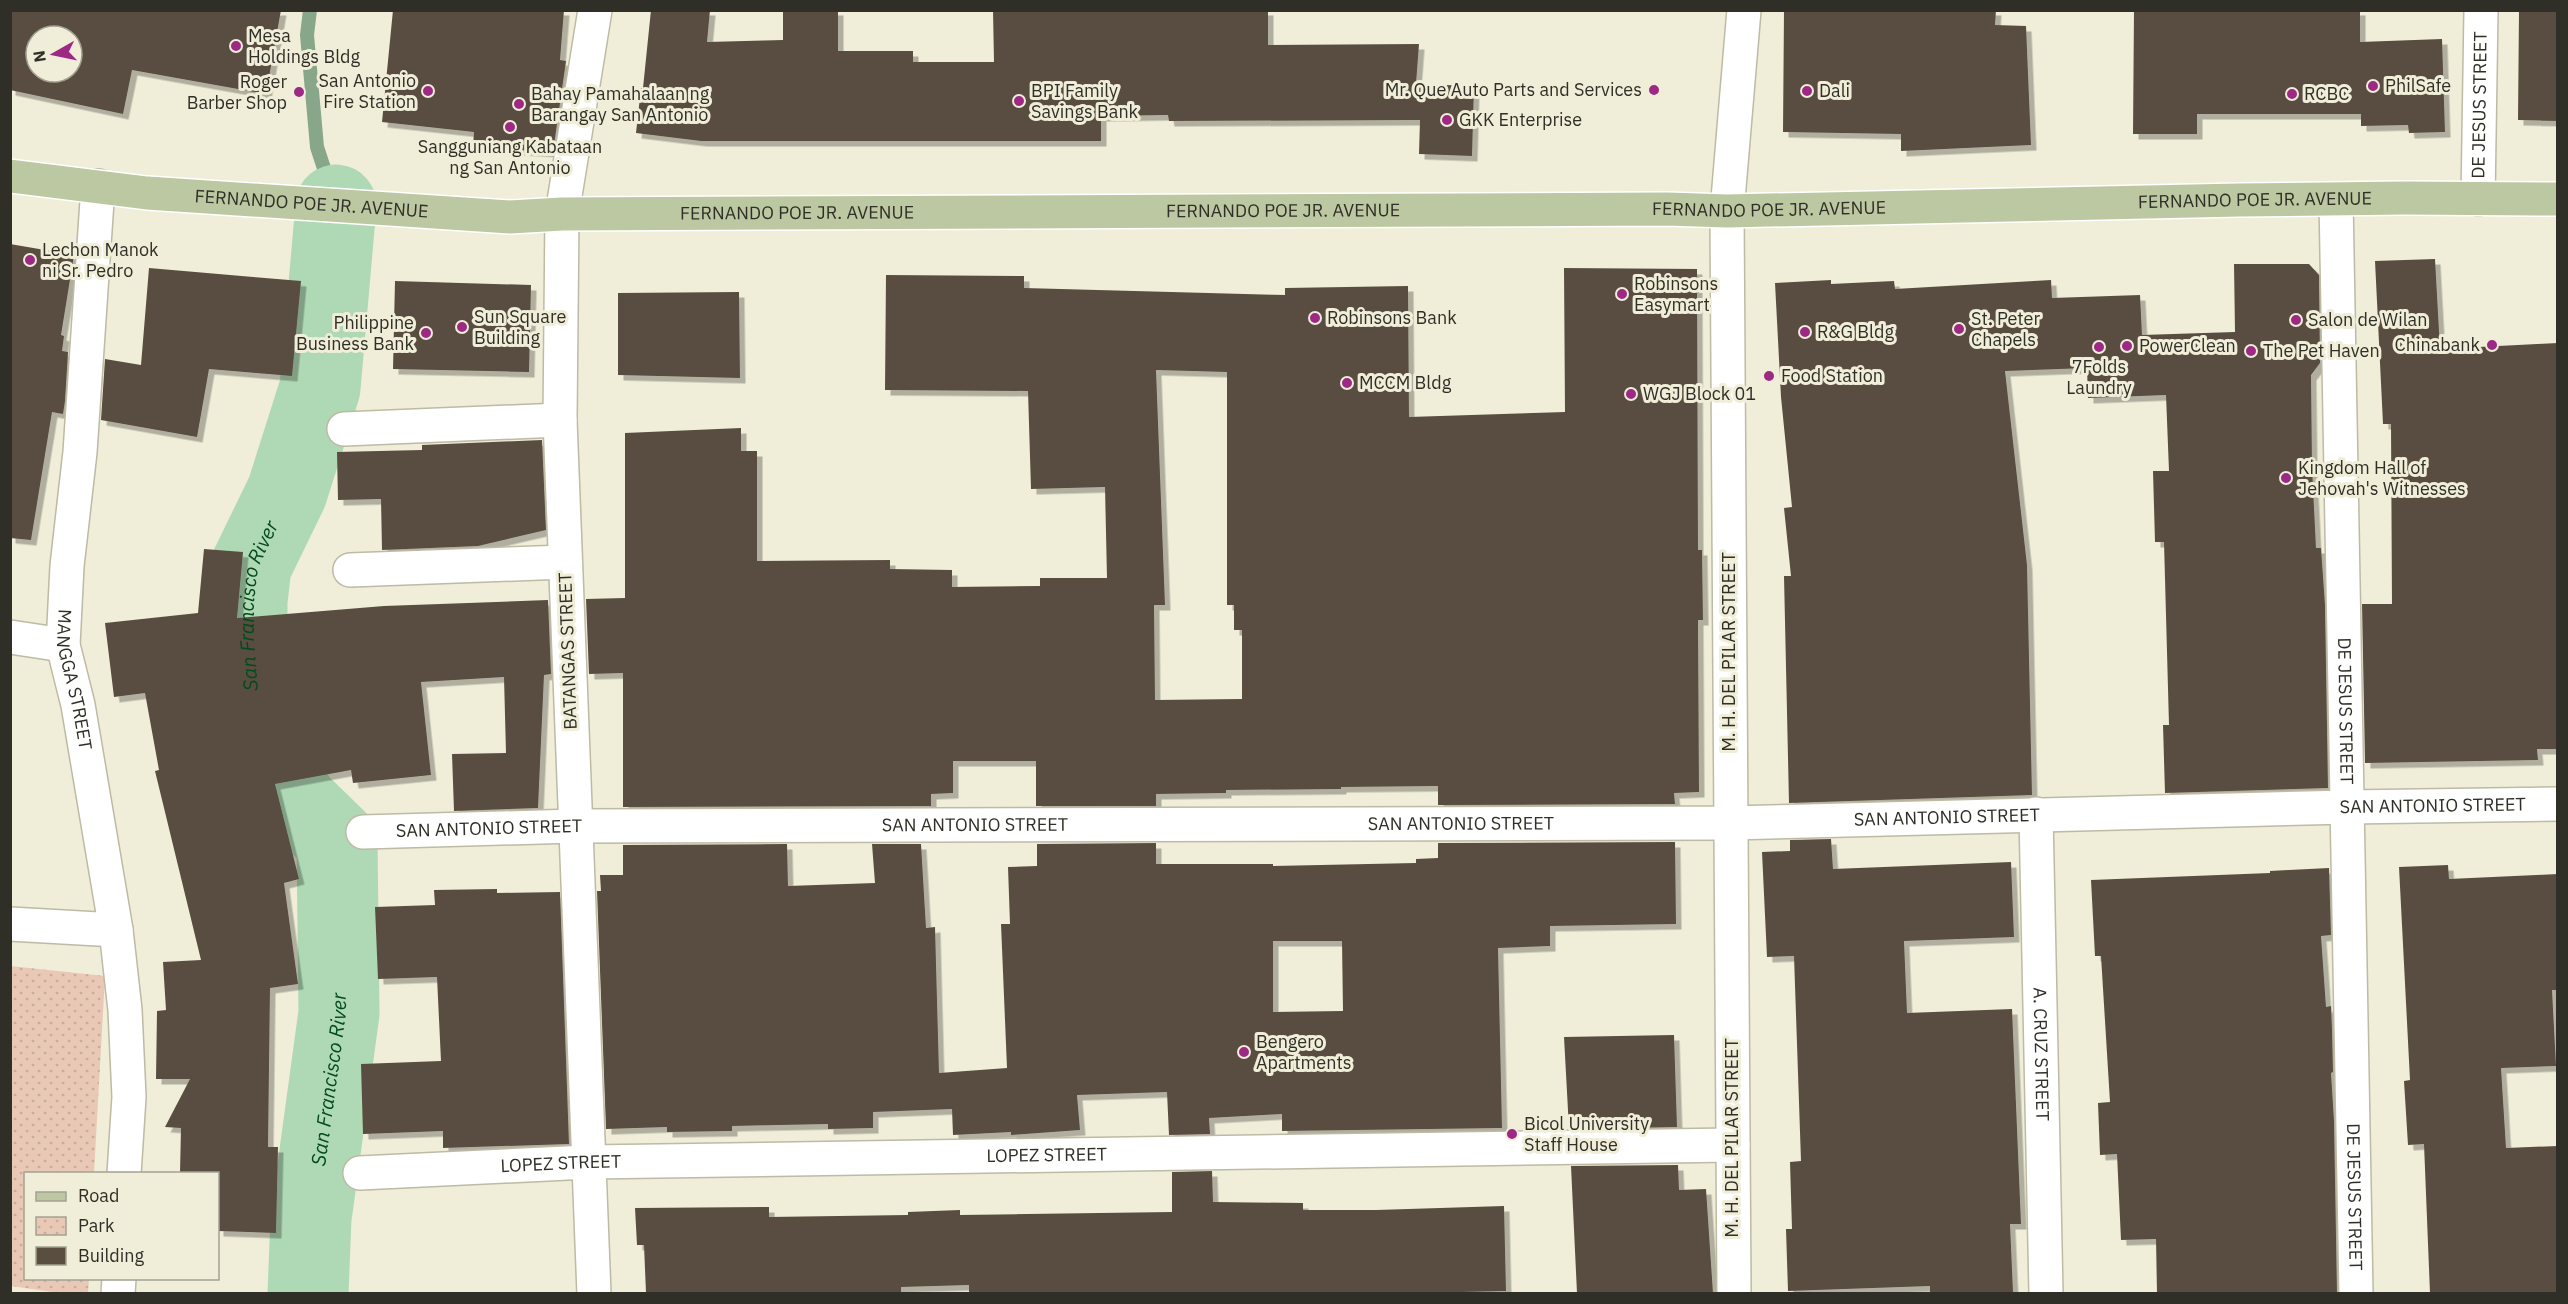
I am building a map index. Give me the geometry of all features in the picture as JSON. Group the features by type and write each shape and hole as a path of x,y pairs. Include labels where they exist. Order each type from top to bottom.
{"main road":[{"name":"FERNANDO POE JR. AVENUE","path":"10,176 147,193 510,217 562,214 1655,209 1727,212 2404,198 2558,199"}],"street":[{"name":"BATANGAS STREET","path":"594,1293 560,420 562,214 595,10"},
{"name":"M. H. DEL PILAR STREET","path":"1734,1293 1727,212 1744,10"},
{"name":"DE JESUS STREET","path":"2478,199 2481,10"},
{"name":"MANGGA STREET","path":"98,186 80,452 66,566 63,645 78,705 116,930 129,1097 124,1172"},
{"name":"DE JESUS STREET","path":"2336,200 2356,1293"},
{"path":"344,429 560,420"},
{"path":"350,570 565,561"},
{"path":"10,637 63,645"},
{"name":"SAN ANTONIO STREET","path":"363,832 575,826 1730,823 2036,814 2558,804"},
{"name":"A. CRUZ STREET","path":"2036,814 2046,1293"},
{"path":"10,924 116,930"},
{"name":"LOPEZ STREET","path":"360,1173 588,1162 1733,1145"}],"green space":[{"path":"10,966 105,976 94,1172 24,1172 24,1280 89,1280 88,1293 59,1293 11,1286"}],"building":[{"path":"10,10 281,10 266,94 132,70 123,114 10,90"},
{"path":"393,10 564,10 560,60 566,61 553,152 473,147 474,132 382,122"},
{"path":"651,10 710,10 707,42 783,40 783,10 838,10 838,51 913,51 913,62 994,62 993,10 1268,10 1268,45 1419,44 1416,84 1474,86 1472,156 1419,154 1420,120 1169,121 1168,115 1101,116 1101,141 701,141 636,133"},
{"path":"1784,10 1996,10 1995,25 2026,26 2031,145 1901,151 1901,134 1783,132"},
{"path":"2134,10 2360,10 2360,42 2442,39 2445,132 2409,133 2408,125 2361,126 2361,114 2197,114 2197,134 2133,134"},
{"path":"2519,11 2558,12 2558,121 2518,120"},
{"path":"10,244 74,255 61,335 64,336 62,351 68,352 65,401 63,414 52,412 31,540 10,538"},
{"path":"2435,259 2440,349 2558,343 2558,749 2537,749 2538,760 2365,763 2362,604 2392,604 2391,424 2383,424 2375,261"},
{"path":"2234,264 2309,264 2319,275 2320,363 2311,375 2312,467 2316,548 2321,548 2325,605 2328,788 2165,793 2163,725 2169,725 2164,542 2155,542 2153,471 2169,471 2166,395 2088,398 2087,368 2005,371 2027,565 2032,795 1789,803 1784,576 1791,576 1784,508 1792,507 1781,397 1775,283 1831,280 1831,284 1894,281 1895,289 2051,280 2052,298 2140,295 2142,335 2235,332"},
{"path":"149,268 301,281 292,376 209,369 197,437 101,420 105,359 141,365"},
{"path":"1564,268 1697,269 1698,550 1702,550 1703,620 1698,620 1699,792 1674,793 1675,804 1438,805 1438,786 1226,790 1226,793 1156,794 1156,806 1036,806 1036,761 953,761 953,793 931,794 931,806 623,807 623,673 589,674 586,599 625,598 625,433 741,428 741,451 757,451 757,561 890,560 890,569 952,570 952,587 1040,586 1040,578 1107,578 1105,487 1031,489 1028,391 885,390 886,275 1024,276 1024,288 1285,295 1285,288 1408,286 1409,417 1565,412","holes":["1156,370 1227,372 1227,605 1234,605 1234,630 1242,630 1242,699 1155,700 1154,605 1165,605"]},
{"name":"Sun Square Building","path":"395,281 531,285 529,372 393,369"},
{"path":"739,292 740,378 618,375 618,293"},
{"path":"542,440 546,530 478,546 382,550 381,499 338,500 337,452 422,450 422,445"},
{"path":"204,549 243,552 237,618 384,606 548,600 551,674 544,675 538,808 454,811 452,754 506,753 504,677 421,682 431,775 353,783 351,770 275,784 299,879 284,883 298,984 270,988 268,1147 278,1147 276,1233 219,1231 219,1172 180,1172 181,1128 165,1127 190,1079 156,1079 157,1011 166,1010 163,962 201,960 155,771 159,770 145,693 114,697 105,623 198,613"},
{"path":"1831,839 1833,869 2011,862 2014,937 1904,941 1907,1013 2012,1009 2021,1224 2010,1224 2013,1292 1930,1293 1930,1286 1788,1291 1786,1229 1792,1229 1790,1162 1801,1161 1794,956 1767,957 1762,852 1790,851 1790,840"},
{"path":"1675,842 1676,924 1550,926 1550,946 1498,948 1502,1128 1282,1131 1282,1114 1209,1118 1210,1134 1169,1135 1167,1092 1077,1095 1080,1130 1011,1135 1011,1132 953,1135 952,1109 873,1112 873,1128 828,1129 828,1124 732,1126 732,1131 667,1132 667,1127 606,1129 597,891 601,891 600,875 623,875 623,845 787,844 788,886 875,883 872,844 921,844 926,928 935,927 939,1073 1007,1068 1001,924 1010,924 1008,867 1037,866 1037,844 1156,843 1156,864 1273,864 1273,866 1416,863 1416,859 1438,858 1438,843","holes":["1273,941 1342,941 1343,1011 1273,1012"]},
{"path":"2448,865 2449,879 2558,874 2558,990 2552,990 2556,1066 2501,1068 2506,1148 2558,1146 2558,1293 2430,1293 2424,1144 2408,1145 2404,1081 2410,1080 2399,867"},
{"path":"2329,868 2331,935 2321,936 2326,1007 2331,1006 2337,1293 2157,1293 2156,1239 2121,1240 2117,1154 2100,1155 2098,1103 2110,1102 2101,956 2095,956 2091,880 2270,873 2270,871"},
{"path":"497,889 497,893 560,892 569,1144 443,1148 443,1131 363,1134 361,1064 441,1061 437,977 378,979 375,907 435,905 434,890"},
{"path":"1674,1035 1677,1127 1569,1129 1564,1037"},
{"path":"1678,1165 1679,1190 1706,1189 1713,1293 1577,1293 1571,1166"},
{"path":"1212,1171 1213,1202 1303,1203 1303,1210 1504,1206 1506,1291 969,1293 969,1285 901,1287 901,1293 646,1293 644,1245 637,1245 635,1208 769,1207 769,1217 908,1215 908,1212 960,1210 960,1215 1172,1212 1172,1172"}],"waterway":[{"name":"San Francisco River","path":"310,10 307,35 317,147 336,205"},
{"name":"San Francisco River","path":"308,1294 311,1218 339,1013 337,841 298,803 265,751 252,703 247,640 247,601 251,566 287,492 320,388 336,205"}],"place":[{"name":"Mesa Holdings Bldg","path":"236,46"},
{"name":"PhilSafe","path":"2373,86"},
{"name":"Mr. Que Auto Parts and Services","path":"1654,90"},
{"name":"San Antonio Fire Station","path":"428,91"},
{"name":"Dali","path":"1807,91"},
{"name":"Roger Barber Shop","path":"299,92"},
{"name":"RCBC","path":"2292,94"},
{"name":"BPI Family Savings Bank","path":"1019,101"},
{"name":"Bahay Pamahalaan ng Barangay San Antonio","path":"519,104"},
{"name":"GKK Enterprise","path":"1447,120"},
{"name":"Sangguniang Kabataan ng San Antonio","path":"510,127"},
{"name":"Lechon Manok ni Sr. Pedro","path":"30,260"},
{"name":"Robinsons Easymart","path":"1622,294"},
{"name":"Robinsons Bank","path":"1315,318"},
{"name":"Salon de Wilan","path":"2296,320"},
{"name":"Sun Square Building","path":"462,327"},
{"name":"St. Peter Chapels","path":"1959,329"},
{"name":"R&G Bldg","path":"1805,332"},
{"name":"Philippine Business Bank","path":"426,333"},
{"name":"Chinabank","path":"2492,345"},
{"name":"PowerClean","path":"2127,346"},
{"name":"7Folds Laundry","path":"2099,347"},
{"name":"The Pet Haven","path":"2251,351"},
{"name":"Food Station","path":"1769,376"},
{"name":"MCCM Bldg","path":"1347,383"},
{"name":"WGJ Block 01","path":"1631,394"},
{"name":"Kingdom Hall of Jehovah's Witnesses","path":"2286,478"},
{"name":"Bengero Apartments","path":"1244,1052"},
{"name":"Bicol University Staff House","path":"1512,1134"}]}
